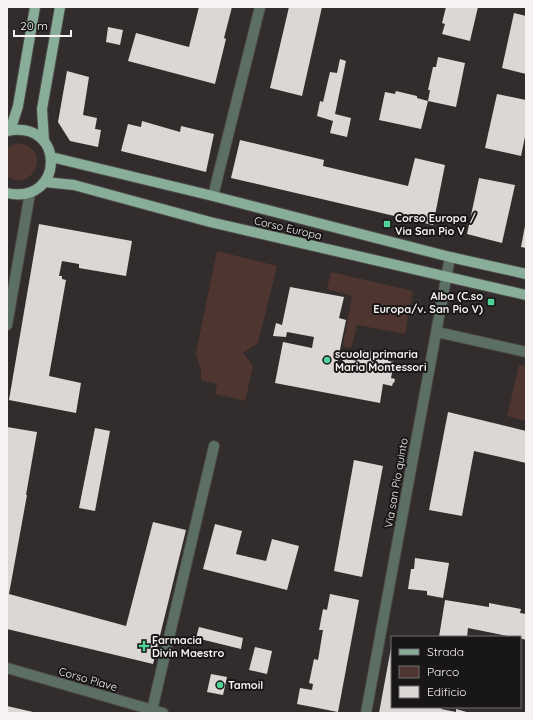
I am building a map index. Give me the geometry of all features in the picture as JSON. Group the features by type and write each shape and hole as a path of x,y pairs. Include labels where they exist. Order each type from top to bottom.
{"main road":[{"path":"7,131 12,125 18,106 35,7"},
{"path":"44,141 42,109 60,7"},
{"path":"7,131 17,129 27,130 37,134 49,149 51,157 49,175 38,189 30,193 19,195 7,194"},
{"name":"Corso Europa","path":"51,157 526,274"},
{"name":"Corso Europa","path":"45,182 74,185 210,222 526,295"}],"street":[{"path":"213,196 260,7"},
{"path":"7,325 30,193"},
{"name":"Via san Pio quinto","path":"366,713 450,256"},
{"path":"437,332 526,352"},
{"path":"152,710 214,446"},
{"name":"Corso Piave","path":"7,668 163,713"}],"green space":[{"path":"17,143 29,146 35,153 37,160 36,168 31,175 24,179 16,180 7,176 7,148"},
{"path":"217,251 277,266 258,343 243,353 253,366 245,401 215,394 217,384 201,380 201,371 196,353"},
{"path":"331,272 413,291 405,334 357,325 351,348 343,346 352,296 327,289"},
{"path":"519,365 526,366 526,421 507,416"}],"building":[{"path":"199,7 232,7 215,84 128,61 136,33 189,47"},
{"path":"289,7 322,7 302,96 270,88"},
{"path":"446,7 478,7 470,41 442,34 445,24 442,23"},
{"path":"514,13 526,16 526,74 502,68"},
{"path":"108,27 123,30 120,45 106,42"},
{"path":"438,57 465,63 456,107 428,101 430,90 428,90 433,67 436,67"},
{"path":"340,59 346,61 335,114 351,118 347,137 330,133 333,121 317,116 320,101 323,102 330,72 337,73"},
{"path":"67,71 89,77 83,115 97,118 95,129 101,130 98,147 70,141 58,122"},
{"path":"396,91 417,96 417,98 428,101 421,129 379,120 385,92 395,94"},
{"path":"497,94 526,100 526,132 521,156 485,148"},
{"path":"142,121 180,132 181,126 214,134 206,172 121,151 128,124 141,127"},
{"path":"240,140 324,160 323,166 408,186 415,158 445,165 433,225 231,178"},
{"path":"479,178 515,185 502,243 467,234"},
{"path":"39,224 132,241 126,276 79,268 79,264 62,261 59,276 62,276 62,279 66,280 49,376 81,383 76,413 9,400"},
{"path":"526,226 526,248 521,247"},
{"path":"290,287 344,297 339,318 346,320 337,364 342,365 343,358 357,361 359,349 389,355 388,361 394,362 391,378 395,379 394,383 388,382 393,383 392,386 383,384 380,403 275,383 283,342 312,348 314,337 287,332 286,337 273,336 276,323 282,325"},
{"path":"448,412 526,431 526,463 474,451 462,516 429,510"},
{"path":"7,427 37,432 9,594 126,626 153,522 186,530 153,664 7,629"},
{"path":"95,428 110,431 95,511 79,508"},
{"path":"354,460 383,466 362,577 334,571"},
{"path":"215,524 242,531 236,554 266,561 272,539 299,546 287,590 203,569"},
{"path":"415,558 449,563 443,598 427,595 427,591 408,589 411,569 414,569"},
{"path":"330,594 359,600 338,712 297,704 300,688 312,690 313,684 309,683 314,659 318,660 323,630 319,630 323,609 327,610"},
{"path":"445,600 489,607 489,603 521,609 520,613 526,614 526,640 521,638 521,636 508,636 468,628 467,636 439,636"},
{"path":"199,627 243,638 241,649 196,638"},
{"path":"255,647 272,651 267,674 249,670"},
{"path":"391,648 391,708 442,708 456,712 456,709 470,713 379,713"},
{"path":"211,674 227,677 223,695 207,692"},
{"path":"7,706 33,712 33,713 7,713"}],"place":[{"name":"Corso Europa / Via San Pio V","path":"387,224"},
{"name":"Alba (C.so Europa/v. San Pio V)","path":"491,302"},
{"name":"scuola primaria Maria Montessori","path":"327,360"},
{"name":"Farmacia Divin Maestro","path":"144,646"},
{"name":"Tamoil","path":"220,685"}]}
